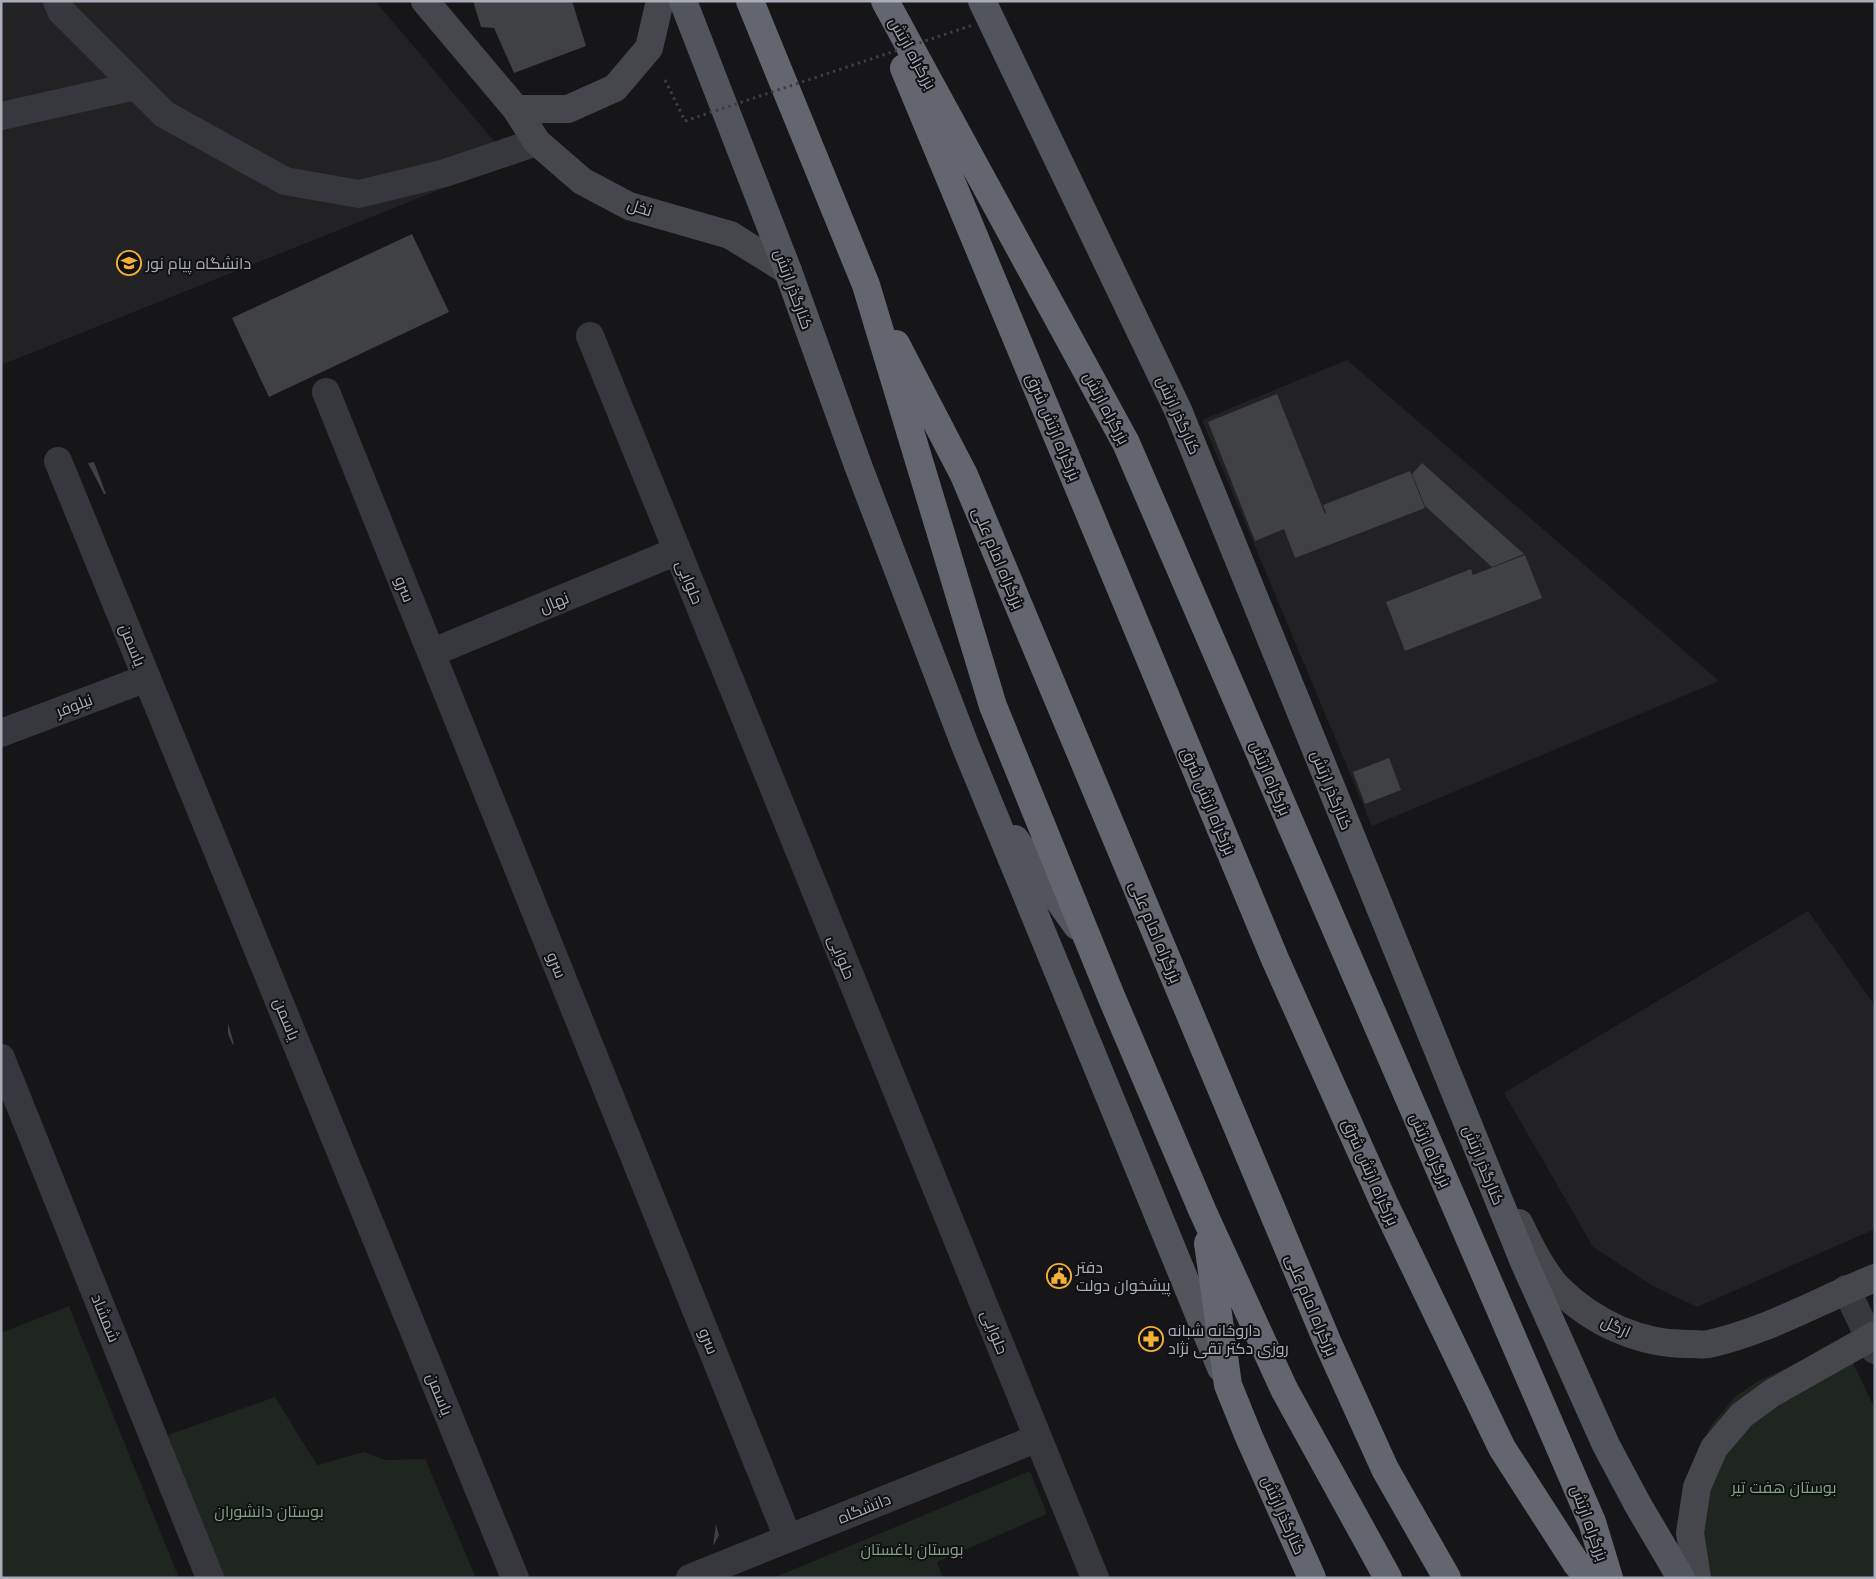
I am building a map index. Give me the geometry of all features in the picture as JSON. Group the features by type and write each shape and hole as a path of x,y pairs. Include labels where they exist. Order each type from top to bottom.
{"highway":[{"path":"750,1 866,285 993,706 1090,944 1203,1212 1284,1389 1388,1578"},
{"name":"بزرگراه ارتش شرق","path":"876,1 1271,950 1384,1203 1502,1448 1576,1563 1589,1578"},
{"name":"بزرگراه ارتش","path":"885,1 1126,442 1592,1522 1610,1578"},
{"name":"بزرگراه امام علی","path":"866,285 964,475 1323,1332 1377,1452 1420,1533 1447,1578"},
{"path":"1203,1212 1228,1384"},
{"name":"کنارگذر ارتش","path":"1228,1384 1249,1437 1312,1578"}],"main road":[{"name":"نخل","path":"424,1 516,109 537,142 582,181 629,206 730,235 788,271"},
{"path":"516,109 568,109 615,88 649,48 660,1"},
{"name":"کنارگذر ارتش","path":"683,1 788,271 859,468 988,802 1228,1384"},
{"name":"کنارگذر ارتش","path":"977,13 1178,410 1524,1262 1606,1445 1638,1505 1681,1578"},
{"path":"988,802 1090,944"},
{"name":"ازگل","path":"1461,1107 1533,1251 1557,1287 1585,1311 1617,1330 1652,1341 1679,1344 1708,1344 1768,1324 1875,1278"},
{"path":"1697,1578 1690,1533 1697,1487 1714,1448 1742,1415 1772,1393 1873,1340"}],"street":[{"path":"57,1 61,11 164,114 285,181 359,194 445,173 537,142"},
{"path":"1,116 135,86"},
{"name":"حلوایی","path":"590,336 1096,1578"},
{"name":"سرو","path":"326,392 788,1538"},
{"name":"یاسمن","path":"58,461 515,1578"},
{"name":"نهال","path":"431,653 677,552"},
{"name":"نیلوفر","path":"1,733 147,678"},
{"name":"شمشاد","path":"1,1058 210,1578"},
{"path":"1846,1290 1873,1340"},
{"name":"دانشگاه","path":"690,1578 1038,1438"}],"path":[{"path":"649,48 685,121 977,13"}],"shaded area":[{"name":"دانشگاه پیام نور","path":"1,1 375,1 511,161 1,365"},
{"path":"1347,360 1719,681 1372,826 1202,420"},
{"path":"1808,911 1875,1006 1875,1229 1697,1307 1653,1286 1593,1247 1504,1093"}],"green space":[{"path":"69,1306 179,1578 1,1578 1,1333"},
{"name":"بوستان هفت تیر","path":"1843,1342 1875,1409 1875,1578 1703,1578 1697,1463 1709,1428 1735,1397 1758,1381"},
{"name":"بوستان دانشوران","path":"275,1397 317,1465 364,1452 385,1460 425,1459 476,1578 223,1578 168,1435"},
{"name":"بوستان باغستان","path":"1030,1471 1047,1514 937,1562 943,1578 773,1578"}],"building":[{"path":"473,1 572,1 586,46 514,73 494,28 481,27"},
{"path":"412,234 449,312 269,397 232,318"},
{"path":"1277,394 1325,514 1323,505 1410,471 1425,508 1295,558 1284,529 1255,541 1208,422"},
{"path":"94,462 106,494 104,494 88,463"},
{"path":"1422,463 1524,554 1492,567 1425,506 1412,474"},
{"path":"1525,555 1542,598 1405,651 1386,602 1471,569 1473,575"},
{"path":"1389,758 1401,790 1365,804 1353,772"},
{"path":"228,1023 234,1044 233,1045 228,1034"},
{"path":"716,1524 719,1535 713,1546"}],"place":[{"name":"دانشگاه پیام نور","path":"129,263"},
{"name":"دفتر پیشخوان دولت","path":"1059,1276"},
{"name":"داروخانه شبانه روزی دکتر تقی نژاد","path":"1151,1339"}]}
